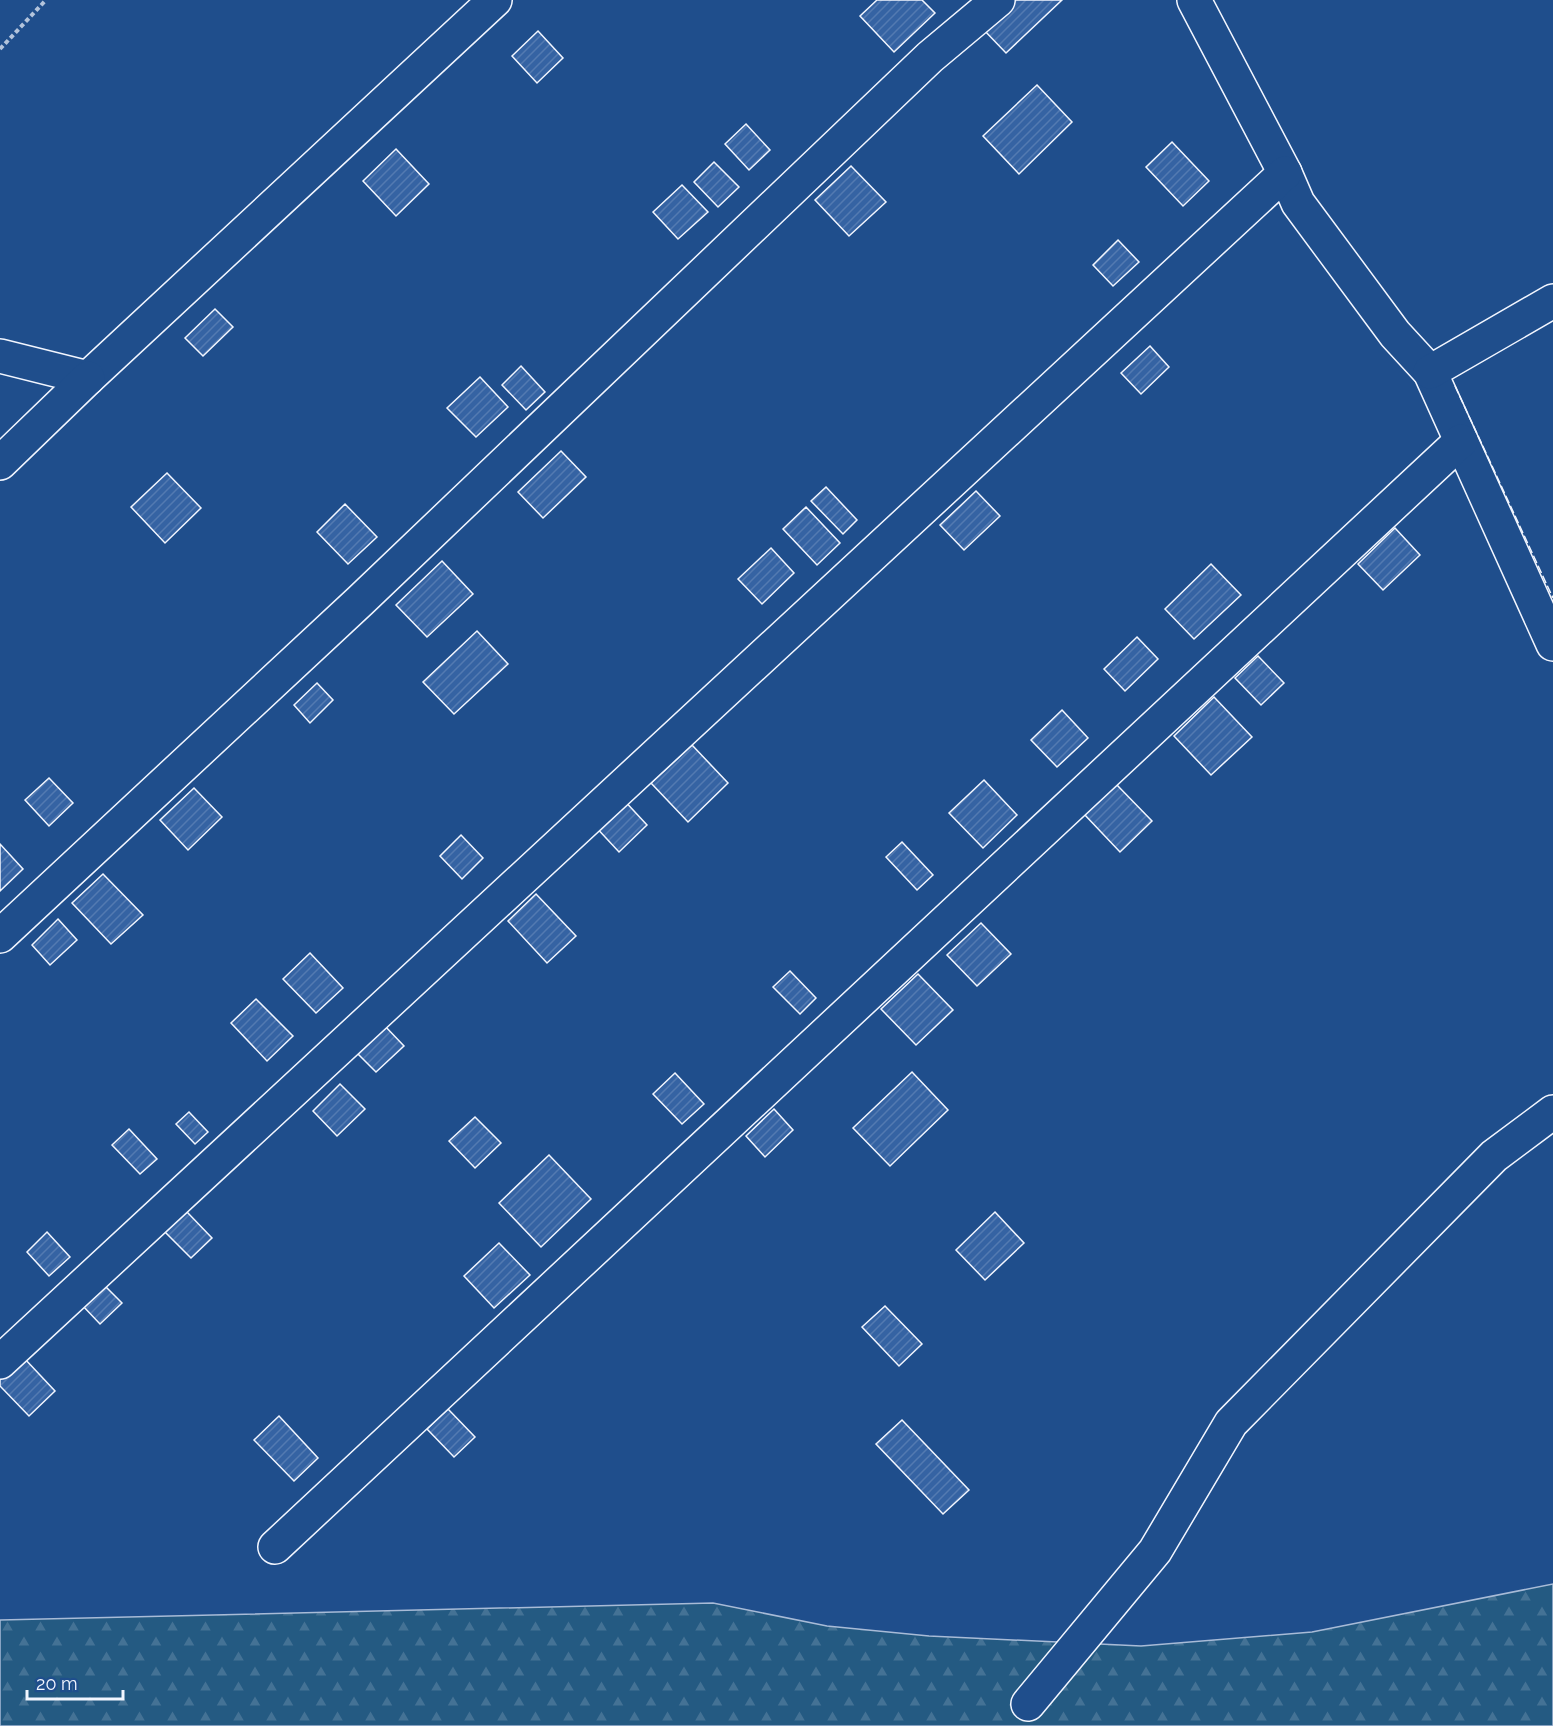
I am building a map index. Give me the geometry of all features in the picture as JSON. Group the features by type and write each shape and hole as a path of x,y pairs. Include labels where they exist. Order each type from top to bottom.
{"street":[{"path":"0,463 88,378 495,0"},
{"path":"0,936 352,609 930,57 998,0"},
{"path":"1194,0 1285,173 1298,203 1395,334 1430,372 1553,644"},
{"path":"0,1362 1285,173"},
{"path":"1430,372 1553,302"},
{"path":"0,356 88,378"},
{"path":"275,1547 1461,441"},
{"path":"1028,1704 1155,1551 1231,1423 1494,1156 1553,1112"}],"path":[{"path":"0,48 46,0"}],"green space":[{"path":"1553,1584 1553,1726 0,1726 0,1620 713,1603 827,1626 929,1636 1141,1646 1312,1632"}],"building":[{"path":"877,0 922,0 935,13 894,52 860,16"},
{"path":"1013,0 1062,0 1006,53 983,29"},
{"path":"538,31 563,58 537,83 512,56"},
{"path":"1037,85 1072,122 1019,174 983,136"},
{"path":"746,124 770,150 749,170 725,144"},
{"path":"1172,142 1209,181 1183,206 1146,167"},
{"path":"396,149 429,184 396,216 363,181"},
{"path":"714,162 739,187 718,207 694,182"},
{"path":"851,166 886,202 849,236 815,200"},
{"path":"682,185 708,212 678,239 653,212"},
{"path":"1118,240 1139,262 1113,286 1093,265"},
{"path":"215,309 233,327 203,356 185,338"},
{"path":"1150,346 1169,367 1141,394 1121,373"},
{"path":"521,366 545,392 526,410 502,385"},
{"path":"480,377 508,407 476,437 447,408"},
{"path":"561,451 586,477 543,518 518,492"},
{"path":"167,473 201,508 165,543 131,507"},
{"path":"826,487 857,520 843,534 811,501"},
{"path":"976,491 1000,516 964,550 940,525"},
{"path":"345,504 377,537 348,564 317,532"},
{"path":"806,507 840,543 817,565 783,529"},
{"path":"1395,528 1420,555 1383,590 1358,564"},
{"path":"771,548 794,573 762,604 738,579"},
{"path":"442,561 473,594 427,637 396,605"},
{"path":"1211,564 1241,595 1194,639 1165,609"},
{"path":"477,631 508,664 454,714 423,682"},
{"path":"1137,637 1158,659 1125,691 1104,669"},
{"path":"1258,656 1284,683 1261,705 1235,678"},
{"path":"317,683 333,700 310,723 294,705"},
{"path":"1214,697 1252,737 1211,775 1174,736"},
{"path":"1062,710 1088,738 1057,767 1031,740"},
{"path":"692,745 728,783 688,822 651,783"},
{"path":"49,778 73,803 49,826 25,800"},
{"path":"984,780 1017,815 983,848 949,813"},
{"path":"1116,784 1152,821 1120,852 1084,814"},
{"path":"194,788 222,817 188,850 160,820"},
{"path":"621,797 647,825 619,852 593,824"},
{"path":"461,835 483,858 462,879 440,856"},
{"path":"902,842 933,875 917,890 886,857"},
{"path":"0,844 23,869 0,891"},
{"path":"103,874 143,915 111,944 72,903"},
{"path":"536,894 576,936 547,963 508,921"},
{"path":"58,919 77,940 50,965 32,945"},
{"path":"981,923 1011,954 977,986 947,955"},
{"path":"310,953 343,988 316,1013 283,979"},
{"path":"790,971 816,998 800,1014 773,987"},
{"path":"918,974 953,1010 916,1045 881,1009"},
{"path":"256,999 293,1036 267,1061 231,1023"},
{"path":"383,1024 404,1046 376,1072 355,1051"},
{"path":"912,1072 948,1110 890,1166 853,1128"},
{"path":"675,1073 704,1104 682,1124 653,1094"},
{"path":"340,1084 365,1109 337,1136 313,1111"},
{"path":"774,1109 793,1130 765,1157 746,1136"},
{"path":"189,1112 208,1132 195,1144 176,1124"},
{"path":"475,1117 501,1143 475,1168 449,1141"},
{"path":"129,1129 157,1159 140,1174 112,1145"},
{"path":"549,1155 591,1199 541,1247 499,1203"},
{"path":"187,1212 212,1238 191,1258 165,1232"},
{"path":"995,1212 1024,1243 985,1280 956,1250"},
{"path":"47,1232 70,1257 49,1276 27,1252"},
{"path":"499,1243 530,1275 494,1308 464,1276"},
{"path":"103,1284 122,1303 100,1324 82,1305"},
{"path":"885,1306 922,1344 899,1366 862,1327"},
{"path":"24,1358 55,1391 29,1416 0,1386 0,1380"},
{"path":"448,1409 475,1437 454,1457 427,1429"},
{"path":"279,1416 318,1458 294,1481 254,1440"},
{"path":"902,1420 969,1490 943,1514 876,1444"}],"fence":[{"path":"1455,386 1553,598"}]}
